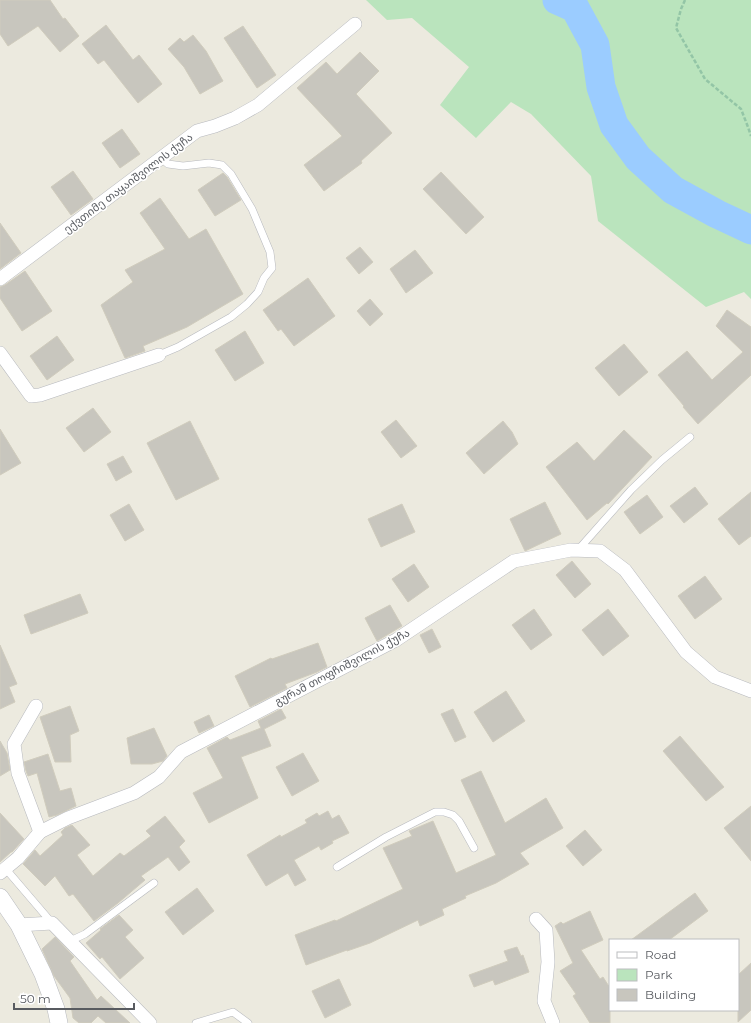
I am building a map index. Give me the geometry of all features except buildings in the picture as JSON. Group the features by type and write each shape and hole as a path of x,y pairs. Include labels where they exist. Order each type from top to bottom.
{"street":[{"name":"ექვთიმე თაყაიშვილის ქუჩა","path":"0,278 197,131 235,118 258,105 355,24"},
{"path":"0,353 31,396 40,395 160,355"},
{"name":"გურამ თოფჩიშვილის ქუჩა","path":"3,870 18,858 40,832 68,818 134,793 159,777 181,752 396,640 514,561 571,550 600,551 625,570 686,652 715,677 751,690"},
{"path":"36,706 14,744 18,773 40,832"},
{"path":"0,897 19,925 43,974 56,1009 59,1023"},
{"path":"536,919 546,930 548,962 544,1001 553,1023"},
{"path":"19,925 52,923 150,1023"}],"lane":[{"path":"160,355 178,347 232,317 258,292 264,278 272,268 270,252 252,209 231,174 222,165 208,163 183,166 168,164 161,158"},
{"path":"578,550 630,490 662,460 690,437"},
{"path":"337,866 386,837 435,812 453,814 459,821 474,848"},
{"path":"3,870 52,923"},
{"path":"70,941 85,934 154,883"},
{"path":"196,1023 233,1012 248,1023"}],"path":[{"path":"685,0 676,28 705,79 741,110 751,136"}],"green space":[{"path":"366,0 751,0 751,299 744,292 706,307 598,221 591,176 531,114 511,102 476,138 440,105 469,67 412,18 387,20"}],"waterway":[{"path":"557,0 575,8 595,45 601,87 614,125 638,158 673,190 717,214 751,230"}]}
